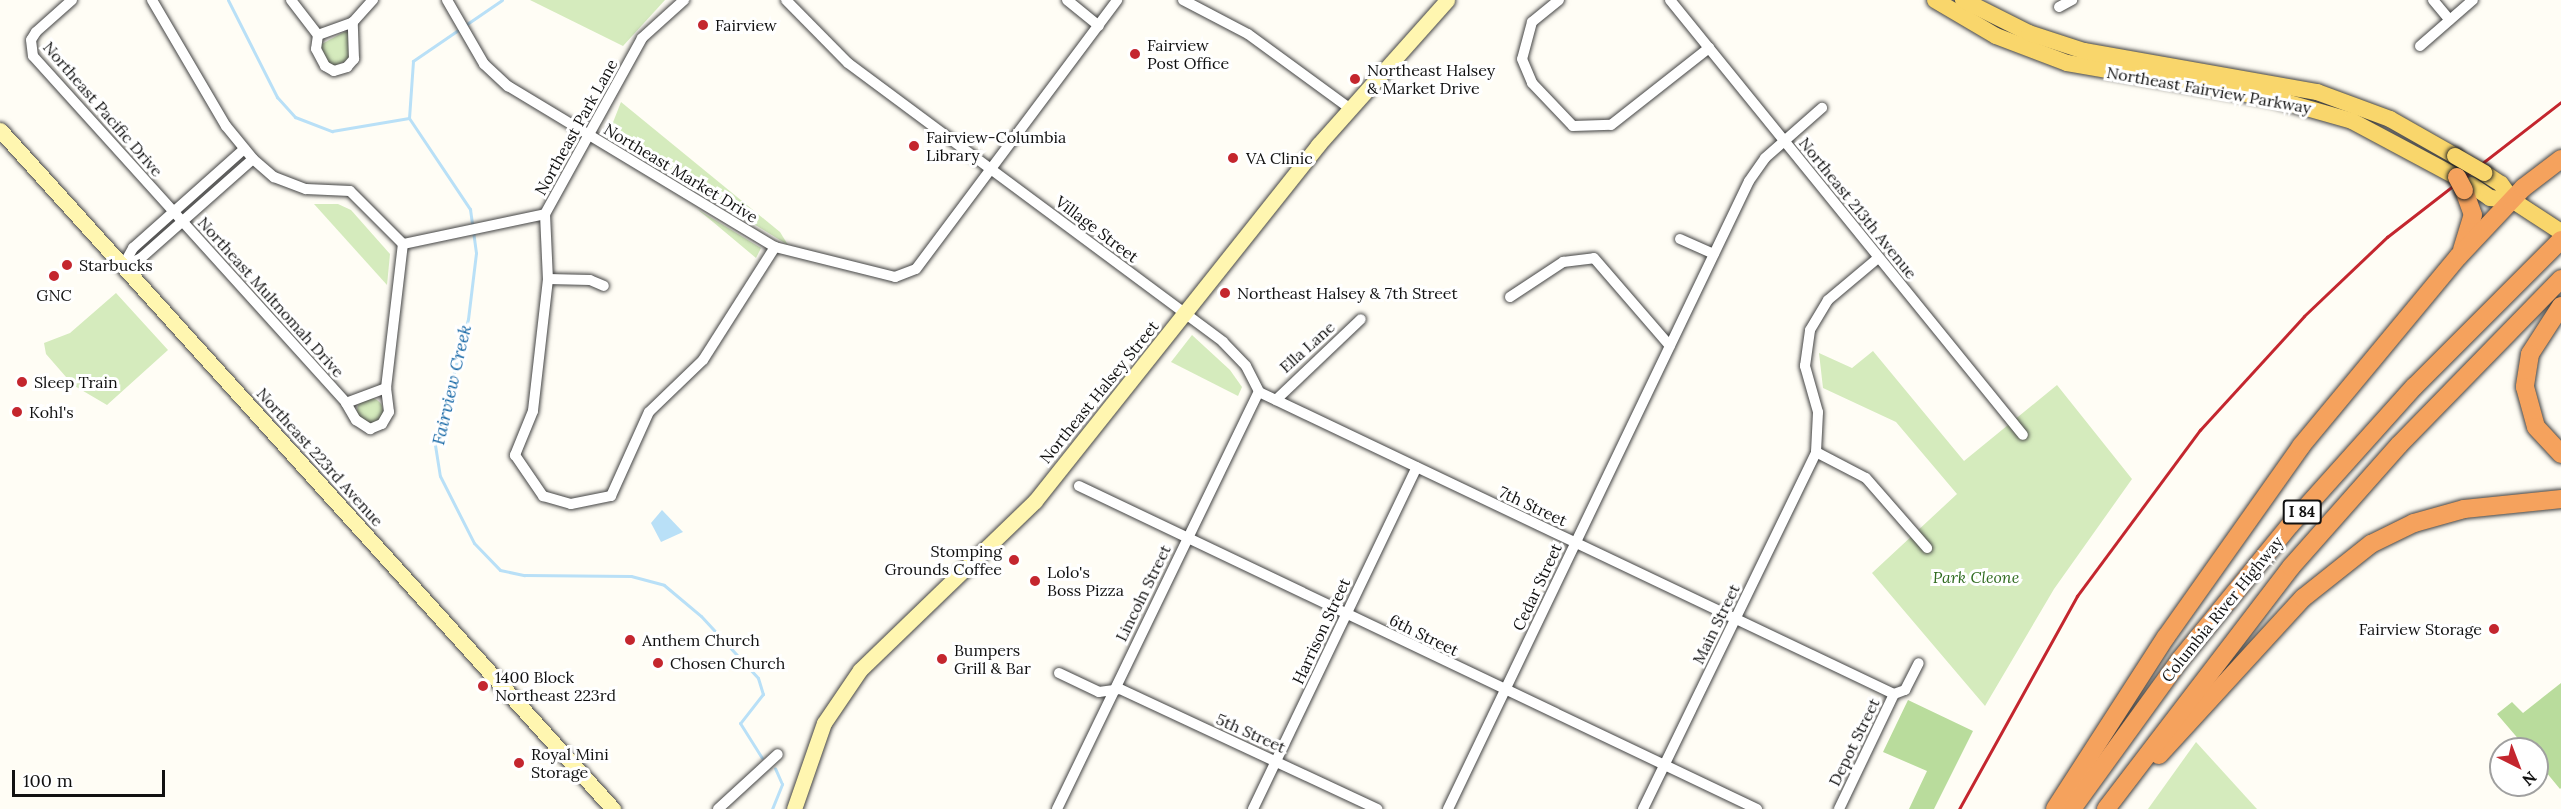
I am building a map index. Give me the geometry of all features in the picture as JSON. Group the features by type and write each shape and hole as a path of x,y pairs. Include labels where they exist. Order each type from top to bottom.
{"highway":[{"path":"2055,809 2270,487 2458,257 2512,200 2561,159"},
{"path":"2458,180 2472,222 2458,257"},
{"name":"Columbia River Highway","path":"2072,809 2173,670 2298,516 2414,387 2561,240"},
{"name":"Columbia River Highway","path":"2107,809 2206,672 2307,549 2454,386 2561,279"},
{"path":"2561,306 2530,354 2525,387 2536,427 2561,454"},
{"path":"2107,809 2270,632 2356,553 2435,516 2561,499"}],"main road":[{"name":"Northeast Halsey Street","path":"794,809 824,723 860,670 1035,501 1349,108 1447,0"},
{"name":"Northeast Fairview Parkway","path":"1935,0 1996,36 2049,57 2107,73 2313,108 2352,121 2490,198 2512,200"},
{"name":"Northeast Fairview Parkway","path":"1963,0 2029,33 2084,51 2317,92 2390,119 2501,184 2512,200 2561,232"},
{"name":"Northeast 223rd Avenue","path":"0,130 613,809"}],"street":[{"name":"Northeast Pacific Drive","path":"72,0 36,32 31,40 33,56 174,212"},
{"path":"152,0 244,149 253,159 274,177 306,189 350,191 403,244"},
{"path":"291,0 318,35 316,49 326,66 339,70 354,59 353,22"},
{"path":"318,35 353,22 373,0"},
{"name":"Northeast Market Drive","path":"447,0 496,76 775,247 793,253 906,277 992,169"},
{"name":"Northeast Park Lane","path":"403,244 545,214 591,136 642,38 684,0"},
{"name":"Village Street","path":"786,0 840,56 1185,313"},
{"path":"1067,0 1099,26"},
{"path":"992,169 1117,0"},
{"path":"1183,0 1248,34 1349,108"},
{"path":"1559,0 1532,22 1522,59 1532,83 1573,126 1611,124 1709,48"},
{"path":"2059,7 2072,0"},
{"path":"2433,0 2450,20"},
{"path":"2420,46 2473,0"},
{"name":"Northeast 213th Avenue","path":"1675,2 1709,48 2023,435"},
{"name":"Cedar Street","path":"1448,809 1749,181 1784,140 1822,108"},
{"path":"123,266 133,248 244,149"},
{"path":"123,266 183,222 253,159"},
{"name":"Northeast Multnomah Drive","path":"174,212 346,403 363,428 377,428 388,412 386,388 403,244"},
{"path":"545,214 548,279 532,411 515,455 543,496 571,504 601,502 616,489 649,412 703,360 775,247"},
{"path":"1680,239 1714,254"},
{"path":"1510,297 1563,262 1594,258 1670,346"},
{"path":"1878,258 1828,300 1810,330 1805,366 1819,425 1816,452 1866,478 1927,548"},
{"path":"548,279 590,280 604,286"},
{"path":"1185,313 1234,353 1259,392"},
{"name":"Ella Lane","path":"1276,400 1361,319"},
{"path":"346,403 386,388"},
{"name":"7th Street","path":"1259,392 1894,694"},
{"name":"Lincoln Street","path":"1057,809 1112,690 1259,392"},
{"name":"Main Street","path":"1643,809 1816,452"},
{"name":"Harrison Street","path":"1253,809 1417,467"},
{"name":"6th Street","path":"1079,486 1186,539 1757,809"},
{"name":"Depot Street","path":"1839,809 1894,694 1905,690 1919,663"},
{"name":"5th Street","path":"1059,673 1099,692 1120,689 1377,809"},
{"path":"718,809 778,754"}],"green space":[{"path":"530,0 665,0 623,46"},
{"path":"348,32 349,60 331,67 320,45"},
{"path":"621,102 780,232 788,245 608,135"},
{"path":"314,204 338,204 351,210 390,254 387,285"},
{"path":"697,209 761,248 756,258 713,222"},
{"path":"116,293 168,350 107,405 73,385 46,354 44,343 70,333"},
{"path":"1192,335 1230,370 1242,387 1238,396 1171,362"},
{"name":"Park Cleone","path":"1873,351 1964,461 2057,385 2132,479 2054,589 1985,706 1872,573 1957,494 1896,422 1823,388 1819,353 1852,368"},
{"path":"370,398 379,402 383,411 379,420 370,424 361,420 357,411 361,402"},
{"path":"2561,683 2560,789 2549,776 2549,737 2517,737 2497,714 2512,702 2523,713"},
{"path":"1908,700 1973,731 1934,809 1909,809 1927,771 1883,752"},
{"path":"2196,742 2257,809 2148,809"}],"water":[{"path":"662,510 683,532 661,542 651,523"}],"waterway":[{"path":"228,0 277,97 295,117 332,131 409,118"},
{"name":"Fairview Creek","path":"502,0 413,61 409,118 470,209 476,253 468,319 435,445 440,476 474,543 500,570 524,575 631,576 664,585 701,616 758,678 763,694 740,723 762,758"},
{"name":"Fairview Creek","path":"772,809 782,784 775,768"}],"railway":[{"path":"1959,809 2077,596 2200,430 2304,316 2387,237 2561,102"}],"place":[{"name":"Fairview","path":"703,25"},
{"name":"Fairview Post Office","path":"1135,54"},
{"name":"Northeast Halsey & Market Drive","path":"1355,79"},
{"name":"Fairview-Columbia Library","path":"914,146"},
{"name":"VA Clinic","path":"1233,158"},
{"name":"Starbucks","path":"67,265"},
{"name":"GNC","path":"54,276"},
{"name":"Northeast Halsey & 7th Street","path":"1225,293"},
{"name":"Sleep Train","path":"22,382"},
{"name":"Kohl's","path":"17,412"},
{"name":"Stomping Grounds Coffee","path":"1014,560"},
{"name":"Lolo's Boss Pizza","path":"1035,581"},
{"name":"Fairview Storage","path":"2494,629"},
{"name":"Anthem Church","path":"630,640"},
{"name":"Bumpers Grill & Bar","path":"942,659"},
{"name":"Chosen Church","path":"658,663"},
{"name":"1400 Block Northeast 223rd","path":"483,686"},
{"name":"Royal Mini Storage","path":"519,763"}]}
